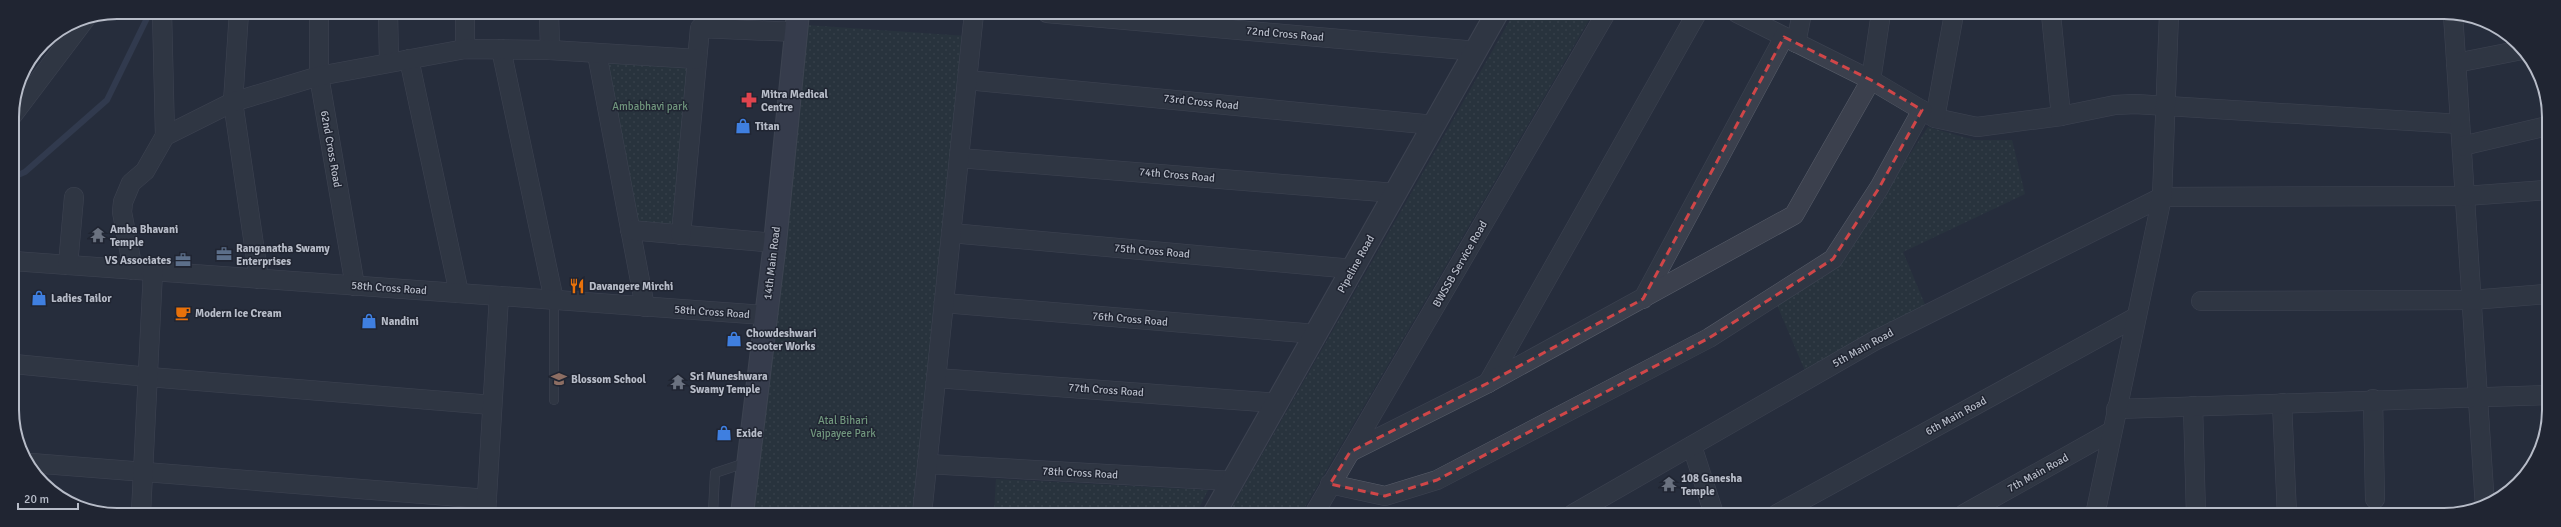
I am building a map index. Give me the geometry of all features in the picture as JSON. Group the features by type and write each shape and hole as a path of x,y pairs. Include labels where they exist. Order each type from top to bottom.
{"main road":[{"name":"14th Main Road","path":"743,508 765,315 775,243 798,22"}],"street":[{"path":"133,270 122,212 123,202 131,183 145,171 165,136 162,19"},
{"path":"239,19 233,102 259,279"},
{"name":"62nd Cross Road","path":"319,19 319,76 355,286"},
{"path":"388,19 389,61"},
{"path":"465,19 465,49"},
{"path":"549,19 550,50"},
{"path":"923,508 973,19"},
{"name":"72nd Cross Road","path":"1115,19 1476,51"},
{"name":"Pipeline Road","path":"1217,508 1494,19"},
{"name":"BWSSB Service Road","path":"1317,508 1603,19"},
{"path":"1488,383 1694,19"},
{"path":"1749,19 1870,80 1928,114 1977,127 2061,116 2114,105 2164,106 2460,124"},
{"path":"1643,299 1790,40 1799,19"},
{"path":"1350,452 1488,383 1794,216 1870,80 1880,19"},
{"path":"1330,484 1385,496 1437,480 1709,338 1833,259 1928,114 1953,19"},
{"path":"2051,19 2061,116"},
{"path":"2096,508 2162,197 2164,106 2169,19"},
{"path":"2453,20 2484,500"},
{"path":"681,235 700,28 798,22"},
{"path":"20,106 80,26"},
{"path":"165,136 233,102 319,76 389,61 465,49 501,48 697,58"},
{"path":"501,48 554,300"},
{"path":"2456,63 2516,51"},
{"path":"597,54 645,307"},
{"path":"409,59 458,293"},
{"name":"73rd Cross Road","path":"967,80 1434,125"},
{"path":"2462,146 2542,127"},
{"name":"74th Cross Road","path":"959,158 1395,193"},
{"path":"2162,197 2465,196 2542,190"},
{"path":"68,265 74,197"},
{"name":"5th Main Road","path":"1584,508 1874,341 2162,197"},
{"path":"630,230 775,243"},
{"name":"75th Cross Road","path":"951,233 1352,269"},
{"name":"58th Cross Road","path":"19,261 765,315"},
{"path":"141,508 149,377 153,271"},
{"path":"2201,301 2471,300 2542,294"},
{"path":"34,463 143,472 486,506 499,296"},
{"name":"76th Cross Road","path":"944,303 1316,334"},
{"name":"6th Main Road","path":"1788,508 2136,317"},
{"path":"19,364 149,377 492,405"},
{"name":"77th Cross Road","path":"936,378 1277,403"},
{"path":"2116,409 2373,399 2478,398 2542,395"},
{"path":"2373,399 2375,499"},
{"path":"2282,403 2287,508"},
{"path":"2193,406 2196,508"},
{"name":"7th Main Road","path":"1975,508 2112,431"},
{"path":"1692,446 1712,508"},
{"name":"78th Cross Road","path":"927,464 1233,481"}],"lane":[{"path":"554,300 554,400"},
{"path":"713,508 715,473 748,462"}],"highlighted area":[{"path":"1784,37 1871,80 1922,110 1879,188 1833,259 1709,338 1437,480 1385,496 1330,484 1350,452 1488,383 1643,299"}],"green space":[{"path":"1511,19 1590,19 1304,508 1231,508"},
{"name":"Atal Bihari Vajpayee Park","path":"806,25 966,36 919,508 749,508"},
{"name":"Ambabhavi park","path":"603,62 691,66 676,225 634,221"},
{"path":"1928,127 1974,140 2012,140 2025,194 1903,252 1926,307 1806,373 1777,305 1837,264"},
{"path":"996,479 1208,490 1199,508 994,508"}],"waterway":[{"path":"19,174 25,172 107,100 147,19"}],"place":[{"name":"Mitra Medical Centre","path":"749,100"},
{"name":"Titan","path":"743,126"},
{"name":"Amba Bhavani Temple","path":"98,235"},
{"name":"Ranganatha Swamy Enterprises","path":"224,254"},
{"name":"VS Associates","path":"183,260"},
{"name":"Davangere Mirchi","path":"577,286"},
{"name":"Ladies Tailor","path":"39,298"},
{"name":"Modern Ice Cream","path":"183,313"},
{"name":"Nandini","path":"369,321"},
{"name":"Chowdeshwari Scooter Works","path":"734,339"},
{"name":"Blossom School","path":"559,379"},
{"name":"Sri Muneshwara Swamy Temple","path":"678,382"},
{"name":"Exide","path":"724,433"},
{"name":"108 Ganesha Temple","path":"1669,484"}]}
